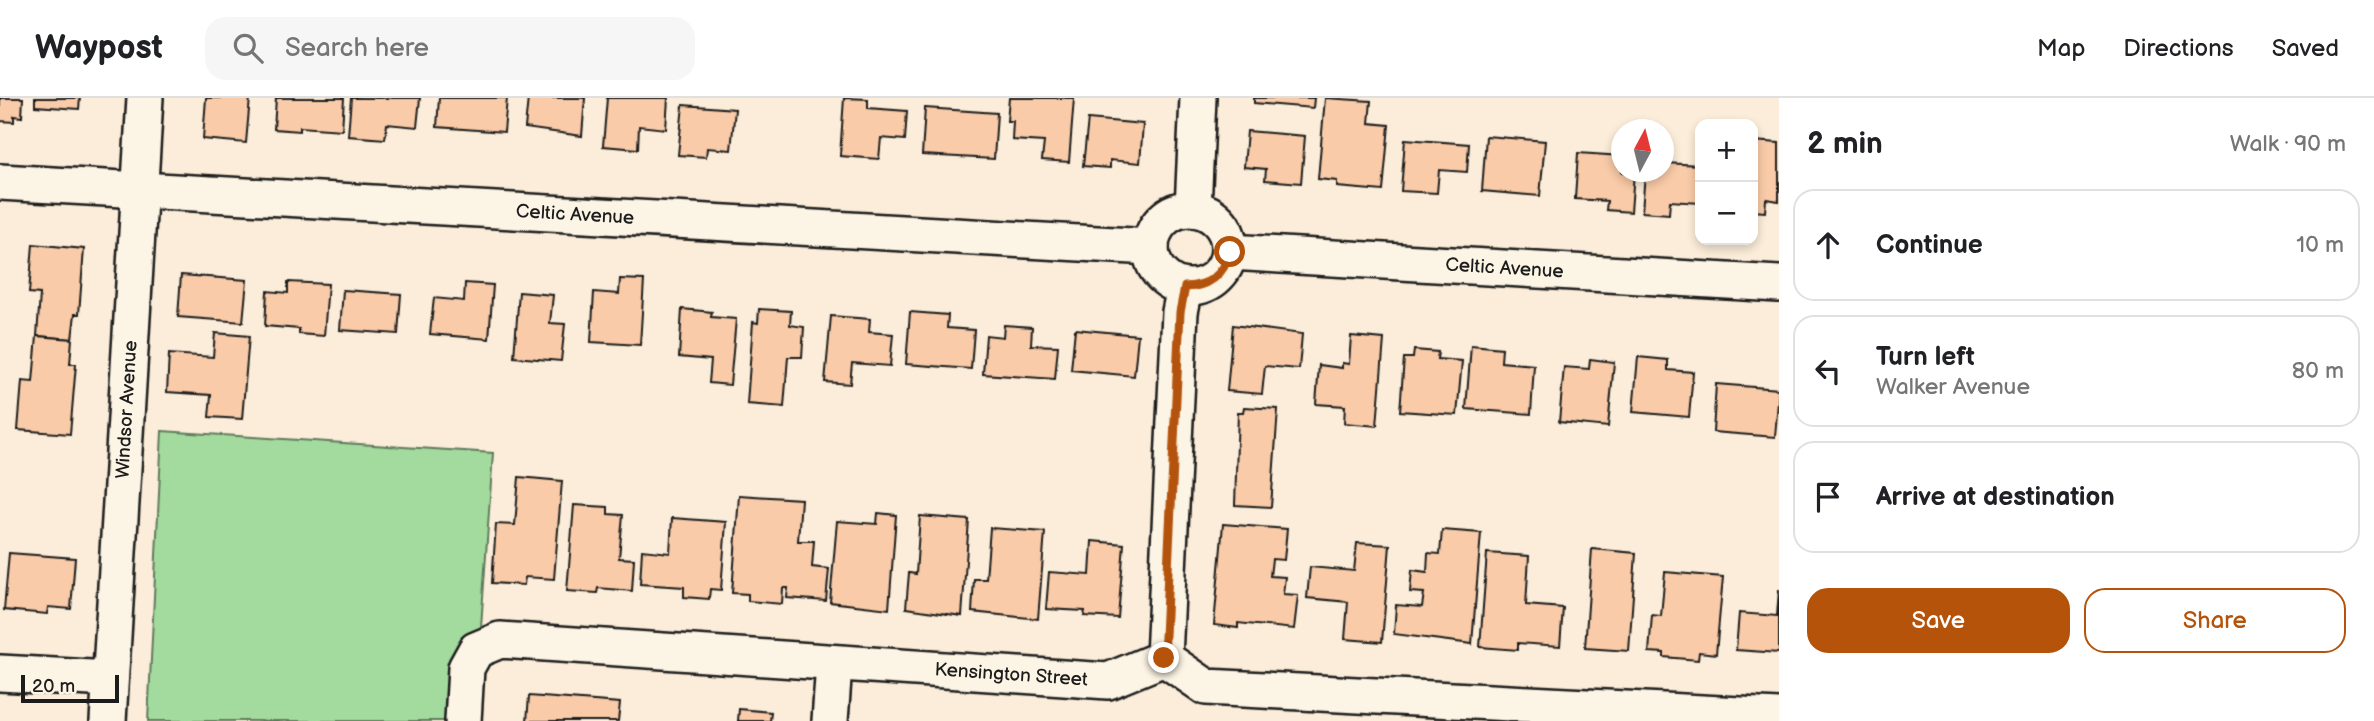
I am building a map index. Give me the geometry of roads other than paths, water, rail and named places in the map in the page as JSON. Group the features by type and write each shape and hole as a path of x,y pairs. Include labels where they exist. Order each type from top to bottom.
{"street":[{"name":"Windsor Avenue","path":"108,721 145,98"},
{"path":"1193,209 1198,98"},
{"name":"Celtic Avenue","path":"0,182 1151,247"},
{"path":"1193,209 1208,213 1224,228 1230,252 1226,266 1215,279 1201,286 1185,287 1163,276 1155,265 1151,247 1155,231 1167,217 1193,209"},
{"name":"Celtic Avenue","path":"1230,252 1779,284"},
{"path":"1185,287 1180,312 1164,658 1206,687 1779,718"},
{"name":"Kensington Street","path":"463,721 466,668 476,650 500,640 1108,681 1164,658"},
{"path":"830,721 834,664"},
{"path":"0,673 110,679"}]}
